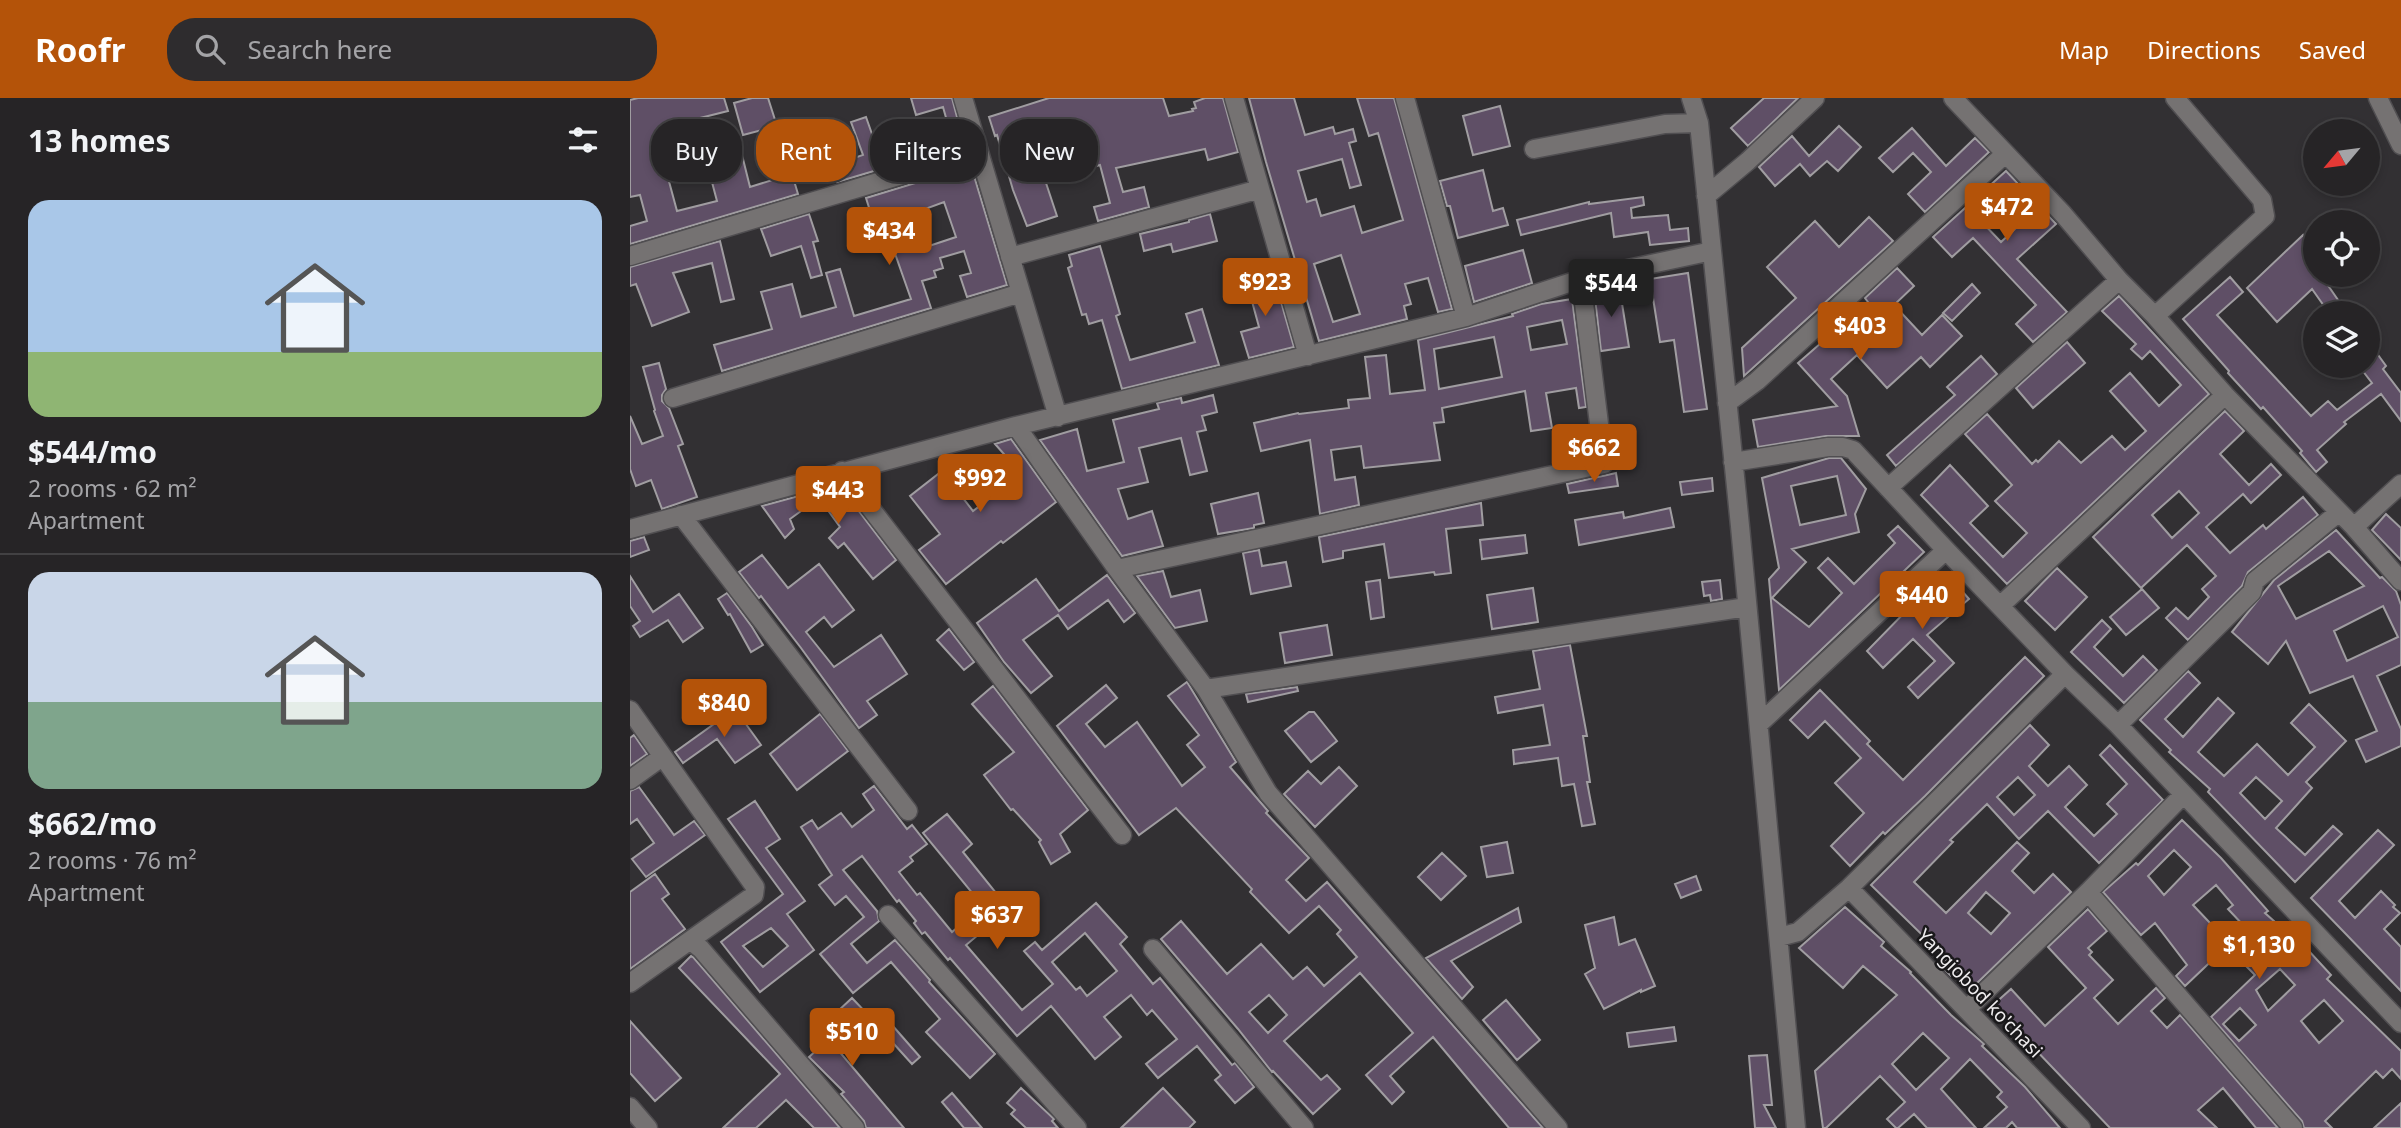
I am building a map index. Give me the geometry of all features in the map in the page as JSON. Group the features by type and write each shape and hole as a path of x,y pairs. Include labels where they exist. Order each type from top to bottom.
{"street":[{"path":"963,98 969,119"},
{"path":"1234,98 1308,356"},
{"path":"1405,98 1466,317"},
{"path":"1690,98 1699,123 1748,607 1796,1128"},
{"path":"1706,196 1815,98"},
{"path":"1953,98 2063,214 2225,395 2354,527 2401,581"},
{"path":"2155,316 2265,216 2262,200 2175,98"},
{"path":"2378,98 2401,145"},
{"path":"1534,149 1665,124 1699,123"},
{"path":"1727,403 1758,381 2005,154"},
{"path":"986,176 1058,417"},
{"path":"630,256 878,182"},
{"path":"1010,257 1260,188"},
{"path":"630,529 1016,426 1466,317 1581,279 1712,251"},
{"path":"1116,569 1604,464 1581,279"},
{"path":"1888,488 2119,279"},
{"path":"673,398 1021,293"},
{"path":"2000,606 2225,395"},
{"path":"1016,426 1116,569 1206,689 1268,793 1558,1128"},
{"path":"1733,462 1805,450 1843,447 1853,450 2401,1023"},
{"path":"842,471 1122,835"},
{"path":"2354,527 2401,484"},
{"path":"2118,725 2252,592 2255,580 2338,513"},
{"path":"681,515 908,811"},
{"path":"1759,724 1946,550"},
{"path":"1206,689 1748,607"},
{"path":"1779,937 1798,932 1849,888 2065,674"},
{"path":"630,710 755,887 754,894 630,983"},
{"path":"630,780 662,757"},
{"path":"1968,1009 2183,795"},
{"name":"Yangiobod ko'chasi","path":"1849,888 2081,1128"},
{"path":"2088,892 2293,1128"},
{"path":"888,915 1077,1128"},
{"path":"691,940 701,948 855,1128"},
{"path":"1153,949 1304,1128"},
{"path":"630,1107 648,1128"}],"building":[{"path":"724,98 728,111 696,119 651,119 651,182 669,182 677,211 717,201 712,182 742,182 742,155 750,187 766,182 794,182 798,194 630,244 630,226 647,221 640,195 630,197 630,100"},
{"path":"752,98 768,98 775,119 756,119 756,132 743,135 742,119 738,119 734,103"},
{"path":"911,98 952,98 958,119 946,119 943,107 916,115"},
{"path":"1049,98 1163,98 1169,116 1193,111 1192,109 1196,108 1194,102 1205,98 1223,98 1238,152 1208,160 1205,149 1116,168 1123,192 1144,187 1149,207 1098,221 1094,207 1110,203 1098,166 1098,119 1000,119 1000,145 989,117"},
{"path":"1249,98 1294,98 1305,135 1333,127 1335,134 1353,129 1356,141 1349,143 1361,185 1350,188 1342,159 1298,171 1307,202 1316,199 1321,216 1354,206 1362,233 1403,220 1378,133 1369,136 1357,98 1394,98 1452,309 1438,312 1428,278 1405,284 1411,304 1404,306 1407,319 1319,341","holes":["1341,255 1360,314 1333,322 1314,264"]},
{"path":"1764,98 1798,98 1748,146 1731,128"},
{"path":"1500,106 1510,146 1473,155 1463,116"},
{"path":"866,117 870,128 870,172 856,176 856,157 863,155 856,136 856,120"},
{"path":"1839,126 1861,147 1838,171 1827,161 1810,176 1800,164 1775,186 1759,167 1792,136 1809,156"},
{"path":"1912,128 1946,166 1975,138 1989,152 1925,212 1908,194 1931,172 1913,153 1893,172 1879,158"},
{"path":"1483,170 1493,211 1503,208 1508,225 1458,238 1440,181"},
{"path":"2006,171 2056,224 2017,259 2067,312 2033,342 2016,324 2036,305 1973,238 1952,257 1933,237","holes":["2009,194 2029,216 2001,242 1980,220"]},
{"path":"918,182 976,182 1007,285 967,297 960,276 971,273 964,251 940,258 943,268 934,271 936,277 922,281 931,308 722,371 714,345 772,329 761,292 792,284 801,317 836,307 826,273 840,269 854,316 911,299 880,211 871,214 866,198","holes":["944,202 956,237 926,247 914,213"]},
{"path":"1011,182 1046,182 1057,216 1027,226"},
{"path":"1643,197 1644,205 1631,208 1632,218 1668,215 1670,230 1688,228 1689,241 1650,245 1648,232 1614,237 1611,213 1521,235 1517,220 1589,202"},
{"path":"809,214 818,241 813,242 822,275 811,278 801,246 771,256 761,229"},
{"path":"1210,214 1217,241 1173,252 1171,244 1144,251 1140,234"},
{"path":"1869,217 1893,241 1744,376 1742,348 1796,298 1767,267 1815,221 1839,247"},
{"path":"2303,235 2303,287 2329,287 2339,301 2320,301 2312,289 2277,322 2247,288"},
{"path":"720,241 734,299 721,302 712,263 673,273 689,312 652,326 636,284 630,286 630,267"},
{"path":"1100,246 1120,314 1116,316 1130,360 1195,342 1186,314 1202,309 1219,365 1122,389 1102,320 1089,324 1086,314 1082,315 1068,268 1072,266 1069,255"},
{"path":"1523,250 1532,283 1474,302 1465,266"},
{"path":"1897,268 1914,286 1894,305 1922,335 1942,315 1962,336 1930,367 1921,357 1887,388 1857,355 1831,379 1847,396 1859,436 1826,436 1758,447 1753,420 1837,406 1798,363 1868,302 1865,298"},
{"path":"1688,273 1707,409 1684,412 1674,340 1660,342 1650,279"},
{"path":"1273,274 1294,347 1249,358 1241,332 1259,327 1250,294 1234,299 1230,287"},
{"path":"2230,277 2243,292 2217,315 2311,416 2328,401 2337,410 2372,383 2368,378 2380,378 2380,358 2386,366 2383,369 2401,393 2401,421 2381,394 2344,422 2346,424 2317,450 2327,462 2316,472 2300,453 2302,451 2228,373 2183,319"},
{"path":"1972,284 1980,293 1952,321 1943,313"},
{"path":"1619,285 1629,347 1601,351 1594,289"},
{"path":"2119,296 2209,394 2007,584 1921,495 1950,465 1988,506 1970,523 2003,557 2027,533 1995,501 2012,485 1965,434 1987,414 2032,464 2036,460 2038,462 2059,441 2081,463 2112,436 2125,450 2146,431 2110,391 2130,373 2159,406 2181,385 2150,351 2142,359 2131,349 2136,344 2102,311"},
{"path":"1572,299 1586,407 1579,408 1576,388 1546,393 1552,428 1531,431 1525,391 1442,408 1444,422 1434,423 1440,460 1364,468 1361,446 1331,450 1335,480 1355,477 1359,505 1320,514 1310,440 1261,451 1254,423 1298,413 1349,408 1348,400 1370,398 1365,357 1386,355 1390,394 1425,390 1418,340 1513,316 1512,314 1541,304","holes":["1562,320 1567,344 1531,350 1527,327","1494,337 1502,377 1439,389 1434,349"]},
{"path":"2067,342 2085,363 2033,408 2016,388"},
{"path":"1981,356 1997,374 1896,466 1887,455 1955,395 1947,387"},
{"path":"659,363 666,389 662,401 669,408 683,444 678,446 697,497 662,509 651,480 636,486 630,469 630,416 642,444 663,436 643,367"},
{"path":"1213,395 1217,412 1202,416 1206,430 1197,432 1207,471 1190,475 1181,438 1139,448 1148,482 1118,489 1128,519 1152,511 1163,546 1122,556 1040,440 1077,429 1087,471 1124,462 1113,420 1159,409 1157,403 1181,398 1182,403"},
{"path":"2225,411 2244,431 2220,454 2249,485 2271,464 2281,475 2251,503 2243,494 2206,527 2230,553 2263,525 2266,529 2303,497 2318,515 2248,572 2242,586 2188,640 2166,618 2176,608 2188,619 2209,597 2202,589 2216,576 2187,545 2141,588 2093,537","holes":["2179,491 2199,513 2172,538 2152,515"]},
{"path":"1011,439 1056,502 946,584 919,550 940,534 910,496 942,471 973,511 997,493 988,483 1011,462 995,444"},
{"path":"1829,458 1841,458 1866,489 1855,514 1859,532 1792,549 1806,562 1772,598 1809,627 1842,593 1818,568 1828,558 1854,584 1895,543 1888,535 1898,526 1924,552 1779,690 1769,579 1779,568 1762,478","holes":["1837,476 1846,515 1800,525 1791,486"]},
{"path":"1616,473 1618,486 1569,493 1567,484"},
{"path":"1712,478 1713,491 1682,495 1680,482"},
{"path":"839,485 896,560 873,579 844,543 838,548 829,538 840,527 819,498 790,519 794,529 785,538 762,506"},
{"path":"1258,493 1264,523 1254,525 1254,528 1218,534 1211,504"},
{"path":"1481,503 1483,525 1446,529 1451,573 1435,575 1434,572 1389,578 1384,544 1343,551 1343,558 1323,562 1319,537"},
{"path":"1670,508 1674,527 1579,545 1575,520 1623,512 1624,518"},
{"path":"2386,514 2401,528 2401,560 2372,530"},
{"path":"2336,530 2380,578 2396,591 2401,605 2401,665 2377,676 2401,729 2401,746 2366,762 2356,740 2377,731 2353,676 2310,693 2286,641 2268,664 2232,632 2274,580","holes":["2329,551 2364,586 2296,619 2278,586","2383,606 2398,637 2347,661 2334,631"]},
{"path":"1525,535 1527,553 1482,559 1480,540"},
{"path":"644,537 649,550 630,557 630,541"},
{"path":"1259,550 1262,566 1286,562 1291,586 1251,594 1243,553"},
{"path":"762,555 788,588 819,564 854,610 832,627 824,617 806,632 834,667 881,635 907,674 867,701 877,715 859,728 761,596 759,598 739,572"},
{"path":"2057,568 2087,597 2055,630 2025,601"},
{"path":"1163,571 1171,597 1200,590 1207,621 1175,628 1137,576"},
{"path":"1947,574 1969,599 1927,635 1954,663 1918,698 1908,687 1935,661 1913,639 1883,668 1867,651"},
{"path":"1107,575 1135,613 1124,622 1108,600 1068,629 1058,615 1023,640 1052,676 1031,693 1004,662 977,623 1036,579 1059,611"},
{"path":"630,576 653,612 679,594 703,628 683,642 668,620 640,637 633,626 640,621 630,606"},
{"path":"1380,580 1384,617 1371,619 1366,582"},
{"path":"1720,580 1722,599 1711,601 1710,595 1704,596 1702,582"},
{"path":"1533,588 1538,622 1492,629 1487,595"},
{"path":"2142,589 2159,608 2126,635 2110,617"},
{"path":"727,593 763,645 751,652 730,614 728,615 718,599"},
{"path":"2102,620 2111,629 2094,647 2123,676 2143,656 2157,670 2124,703 2071,652"},
{"path":"1327,625 1332,655 1285,663 1280,633"},
{"path":"949,629 974,662 964,670 937,640"},
{"path":"1570,645 1587,736 1583,736 1590,782 1587,782 1595,824 1582,826 1574,784 1562,786 1558,758 1514,764 1513,750 1550,745 1543,705 1498,713 1495,697 1540,689 1533,651"},
{"path":"2025,657 2044,676 1925,796 1885,834 1883,832 1850,866 1831,846 1864,813 1835,783 1861,758 1825,721 1808,738 1790,720 1820,690 1870,741 1867,744 1903,780"},
{"path":"2188,671 2200,683 2165,719 2183,737 2218,698 2234,713 2198,752 2224,776 2257,744 2288,775 2315,747 2291,723 2309,704 2346,741 2306,782 2312,788 2276,828 2305,855 2333,826 2342,834 2295,882 2208,792 2210,789 2169,752 2171,750 2140,720","holes":["2256,777 2282,801 2265,819 2240,793"]},
{"path":"1187,682 1236,762 1230,767 1268,811 1266,813 1309,858 1286,880 1306,901 1327,882 1543,1128 1509,1128 1433,1037 1390,1076 1404,1092 1392,1104 1366,1075 1413,1033 1360,973 1284,1041 1321,1080 1327,1075 1340,1089 1313,1114 1272,1072 1161,939 1181,921 1227,974 1261,944 1293,979 1307,967 1324,986 1357,957 1337,934 1341,930 1319,906 1289,933 1176,808 1139,835 1057,726 1106,685 1117,698 1086,724 1105,747 1137,722 1182,786 1205,767 1187,745 1199,735 1168,696","holes":["1269,995 1287,1015 1268,1033 1249,1012"]},
{"path":"993,686 1088,810 1060,834 1070,852 1051,864 1039,842 1041,840 1013,809 1011,810 984,775 1014,752 972,704"},
{"path":"1297,687 1298,691 1248,702 1246,694"},
{"path":"735,709 761,745 735,763 717,739 683,763 675,752"},
{"path":"1309,712 1314,712 1337,741 1311,762 1285,731"},
{"path":"820,714 848,751 797,790 770,754"},
{"path":"2030,725 2049,745 2029,766 2048,786 2069,766 2087,785 2065,807 2094,836 2117,814 2107,804 2127,784 2100,755 2110,745 2163,800 2099,863 2048,811 2019,839 1987,804 1950,840 1953,842 1914,882 1946,913 2017,842 2029,853 2012,871 2034,893 2053,874 2071,892 1974,986 1958,970 1951,976 1941,966 1947,959 1871,885","holes":["2018,777 2035,795 2014,815 1997,797","1986,892 2010,913 1991,934 1968,913"]},
{"path":"634,735 647,754 630,766 630,738"},
{"path":"1339,767 1357,786 1315,827 1284,794 1308,771 1321,784"},
{"path":"874,786 907,829 912,825 927,844 910,857 913,861 899,872 952,932 983,906 923,833 947,814 972,844 963,852 1009,909 966,945 1022,1010 1053,984 1024,951 1035,942 1042,950 1096,903 1127,937 1120,944 1153,984 1160,978 1232,1065 1235,1063 1254,1087 1235,1103 1215,1080 1221,1075 1197,1046 1158,1078 1146,1064 1177,1039 1152,1010 1147,1015 1131,995 1104,1017 1121,1037 1095,1059 1051,1006 1017,1036 950,958 948,960 925,932 922,934 914,923 916,921 899,900 897,902 862,856 843,870 877,911 879,921 851,944 867,963 895,940 929,982 995,1054 970,1078 926,1032 940,1019 891,962 853,993 820,954 864,917 846,896 835,905 819,885 832,875 801,827 812,820 818,829 841,813 852,827 874,810 863,794","holes":["1085,933 1117,971 1087,996 1080,987 1076,990 1052,962"]},
{"path":"639,787 674,835 694,821 705,835 646,877 632,859 654,843 637,819 630,824 630,791"},
{"path":"755,801 780,839 766,848 805,901 787,914 814,950 760,992 721,942 783,894 728,819","holes":["771,928 788,946 763,967 743,946"]},
{"path":"2182,820 2221,858 2268,911 2265,913 2294,939 2296,937 2331,975 2327,979 2401,1051 2401,1079 2392,1069 2383,1078 2376,1071 2325,1121 2332,1128 2304,1128 2302,1121 2211,1017 2255,975 2243,963 2265,942 2247,923 2244,926 2228,909 2233,905 2216,885 2193,905 2228,942 2185,986 2176,976 2187,965 2155,923 2141,935 2103,892 2136,863 2138,865","holes":["2174,850 2191,867 2164,895 2148,876","2280,969 2295,985 2268,1011 2256,990","2324,1000 2343,1021 2319,1043 2301,1021","2240,1008 2256,1025 2239,1041 2223,1024"]},
{"path":"2378,830 2394,845 2339,901 2355,918 2381,891 2395,905 2393,907 2400,913 2384,929 2401,947 2401,991 2311,898"},
{"path":"1507,842 1513,873 1487,877 1481,847"},
{"path":"1442,853 1466,876 1441,900 1418,877"},
{"path":"655,874 669,894 662,899 685,929 630,969 630,892"},
{"path":"1696,876 1701,890 1681,898 1675,884"},
{"path":"1845,907 1884,942 1881,946 1911,972 1951,1015 1984,1044 1982,1046 2025,1087 2060,1128 2017,1128 2012,1122 2006,1128 1984,1128 2007,1107 1997,1097 2002,1092 1970,1059 1941,1089 1976,1128 1927,1128 1914,1114 1896,1128 1887,1119 1905,1102 1880,1076 1823,1128 1815,1071 1897,995 1863,966 1843,988 1799,948","holes":["1923,1033 1949,1058 1916,1090 1892,1064"]},
{"path":"1518,908 1521,922 1451,961 1473,987 1462,999 1426,958"},
{"path":"2088,909 2107,931 2088,948 2092,952 2089,955 2113,980 2094,998 2118,1024 2156,988 2165,998 2151,1011 2167,1028 2180,1015 2278,1128 2256,1128 2223,1088 2198,1110 2217,1128 2110,1128 1993,1005 2011,989 2045,1026 2086,988 2048,947"},
{"path":"1614,917 1619,945 1635,939 1655,986 1641,990 1604,1009 1585,974 1595,968 1585,925"},
{"path":"691,956 840,1128 814,1128 786,1100 756,1128 723,1128 780,1074 679,968"},
{"path":"852,998 871,1018 838,1050 904,1128 866,1128 864,1121 841,1094 844,1092 809,1057 832,1036 822,1026"},
{"path":"1506,1000 1540,1040 1517,1060 1483,1020"},
{"path":"630,1021 681,1078 655,1101 630,1073"},
{"path":"892,1025 920,1057 912,1064 884,1033"},
{"path":"1674,1027 1676,1041 1629,1047 1627,1033"},
{"path":"1767,1055 1772,1105 1764,1105 1776,1128 1755,1128 1749,1056"},
{"path":"1021,1088 1054,1119 1052,1121 1058,1128 1026,1128 1011,1114 1015,1110 1007,1103"},
{"path":"1163,1088 1195,1122 1189,1128 1121,1128"},
{"path":"952,1093 982,1128 964,1128 942,1102"},
{"path":"2401,1103 2401,1128 2374,1128"}]}
